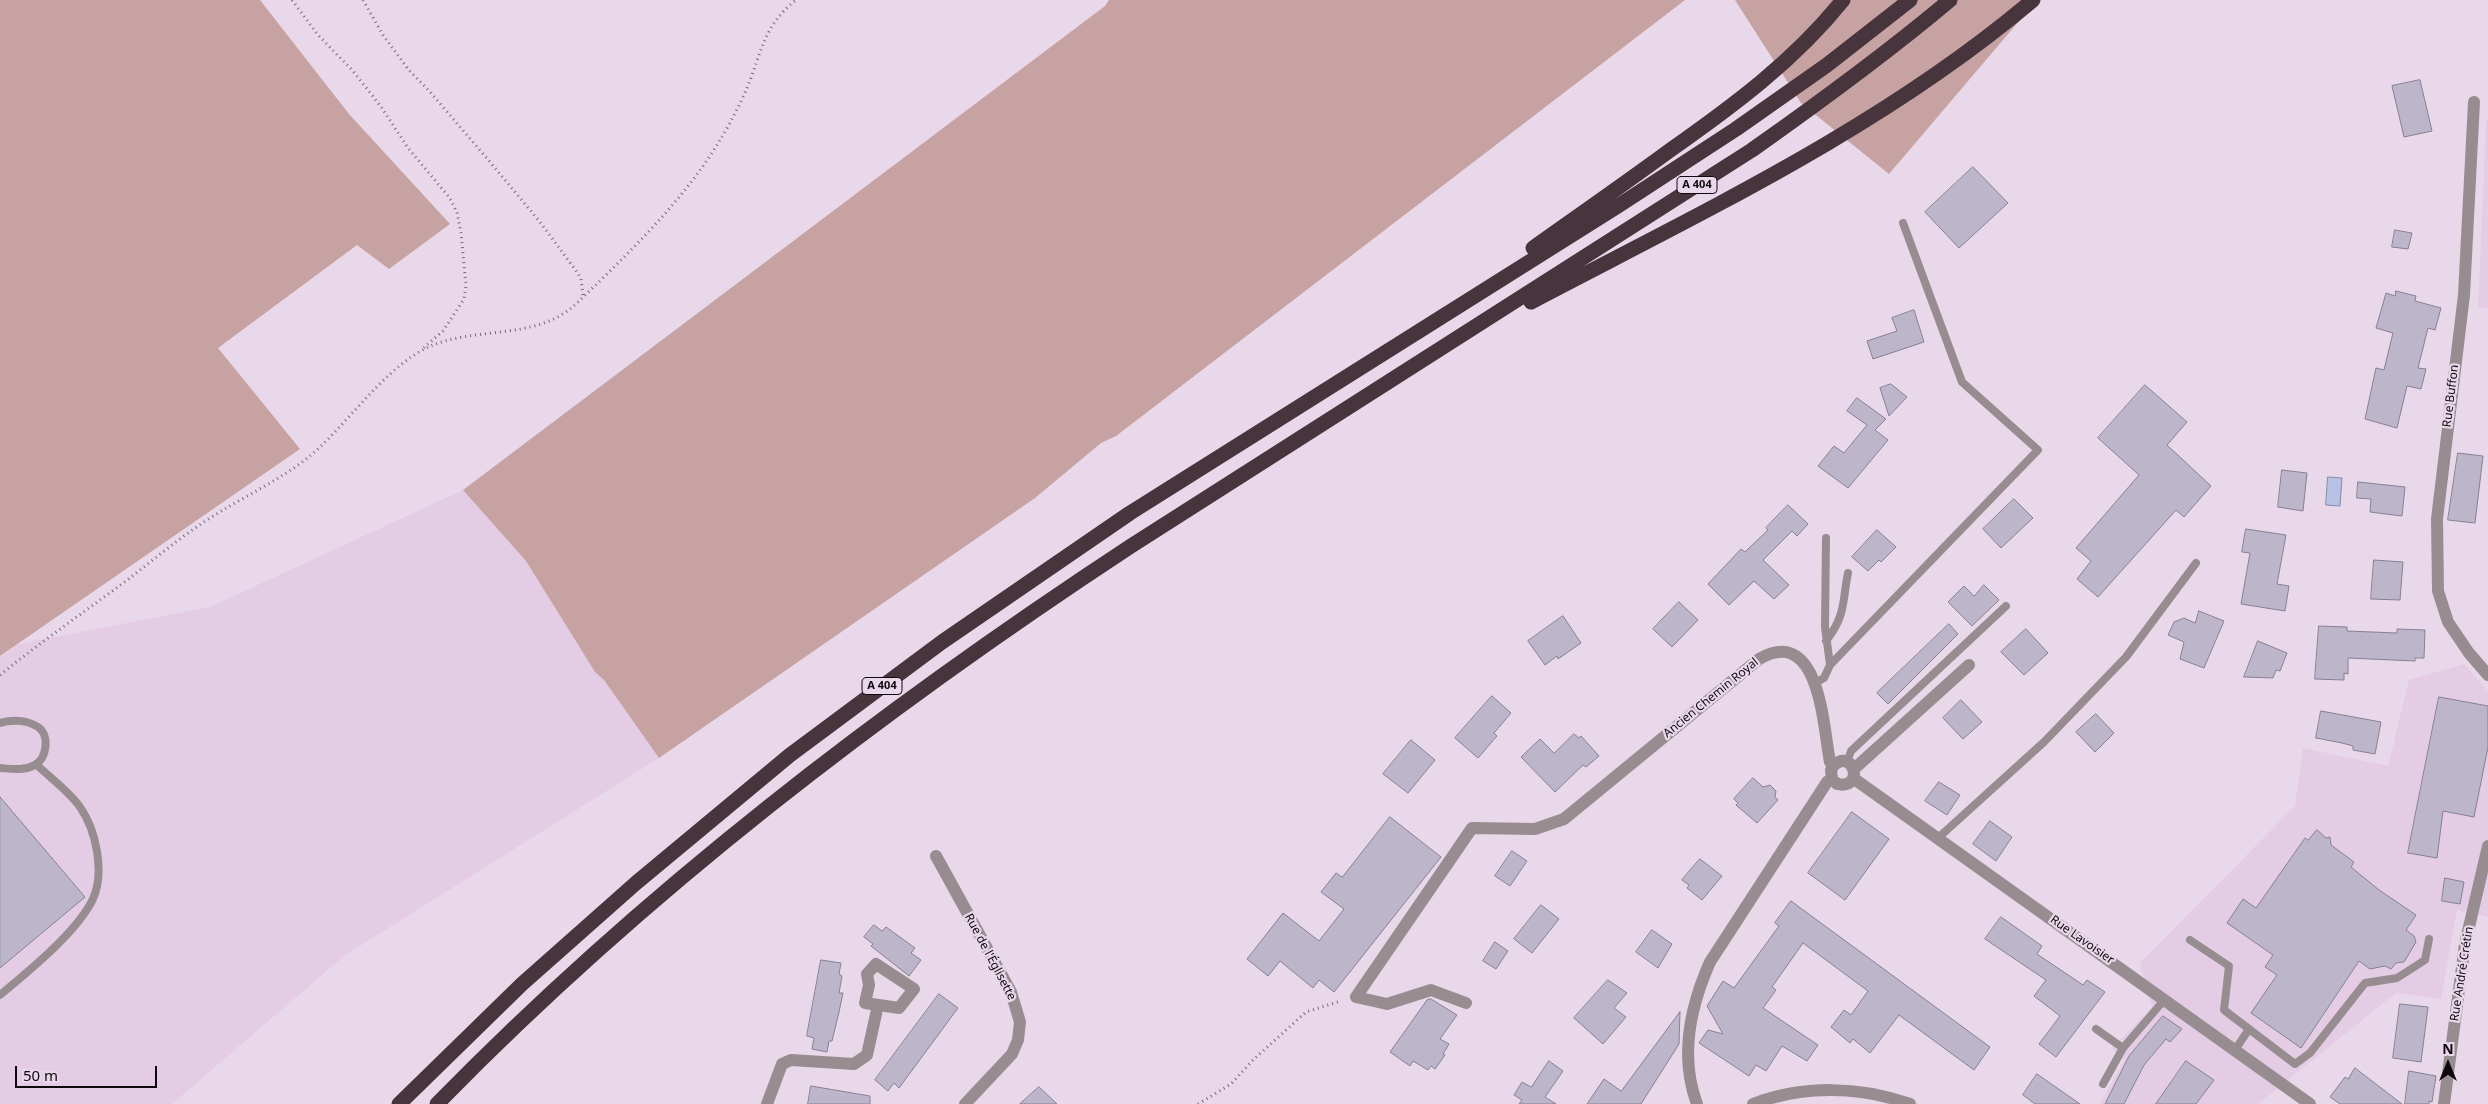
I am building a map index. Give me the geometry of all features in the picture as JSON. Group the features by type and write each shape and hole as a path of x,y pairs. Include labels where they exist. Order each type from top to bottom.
{"highway":[{"path":"1416,332 1729,109 1802,47 1844,0"},
{"name":"A 404","path":"399,1104 522,984 636,883 797,750 942,642 1122,518 1618,206 1736,129 1827,65 1910,0"},
{"name":"A 404","path":"437,1104 567,980 654,902 749,822 894,709 1029,613 1752,150 1838,90 1898,44 1950,0"},
{"path":"1433,354 1770,177 1849,132 1912,92 2000,28 2033,0"}],"street":[{"name":"Rue Buffon","path":"2474,102 2464,295 2437,519 2438,591 2448,622 2469,653 2488,675"},
{"name":"Ancien Chemin Royal","path":"1356,997 1472,828 1535,829 1564,819 1759,659 1770,653 1783,651 1793,654 1804,663 1815,683 1830,762 1834,765 1831,770 1832,779"},
{"path":"1697,1104 1689,1077 1687,1052 1690,1019 1696,992 1710,962 1827,782 1832,779 1838,784 1844,785 1851,770 1969,665"},
{"path":"1834,765 1840,761 1851,770"},
{"name":"Rue Lavoisier","path":"1851,770 1938,838 2310,1104"},
{"name":"Rue André Crétin","path":"2444,1104 2465,944 2488,846"},
{"name":"Rue de l'Églisette","path":"936,856 1011,992 1020,1022 1018,1040 1012,1054 965,1104"},
{"path":"1356,997 1387,1004 1431,990 1466,1003"},
{"path":"767,1104 782,1064 791,1060 801,1059 854,1064 867,1055 878,1004"},
{"path":"1753,1104 1784,1094 1846,1090 1891,1097 1910,1104"}],"lane":[{"path":"1815,683 1824,678 1830,665 2038,450 1962,382 1903,223"},
{"path":"1826,538 1824,594 1826,641 1830,665"},
{"path":"1938,838 2044,742 2126,657 2196,563"},
{"path":"1826,641 1842,617 1848,573"},
{"path":"1851,770 1851,751 2006,606"},
{"path":"0,723 10,720 30,722 40,728 46,742 45,753 36,764 20,769 0,768"},
{"path":"0,995 74,927 93,898 98,866 96,839 80,807 36,764"},
{"path":"2190,940 2230,966 2224,1010 2295,1064 2310,1053 2365,983 2397,978 2425,960 2429,939"},
{"path":"2103,1084 2123,1048 2165,1000"},
{"path":"2235,1050 2248,1028"},
{"path":"2096,1029 2123,1048"}],"path":[{"path":"0,675 203,522 268,486 307,458 393,373 443,331 458,311 464,299 466,286 462,233 457,212 449,197 408,148 382,108 353,71 318,35 292,0"},
{"path":"364,0 383,35 408,69 431,92 540,222 577,272 581,279 583,296"},
{"path":"419,352 445,341 471,334 510,331 557,317 575,305 647,233 716,146 747,88 774,21 796,0"},
{"path":"1198,1104 1231,1084 1253,1060 1306,1012 1356,997"}],"shaded area":[{"path":"0,0 260,0 349,114 450,224 389,269 357,245 218,348 300,449 0,656"},
{"path":"1109,0 1685,0 1116,436 1101,443 1035,498 659,758 604,680 595,672 526,561 463,490 1105,6"},
{"path":"1735,0 2037,0 1889,174 1801,103"},
{"path":"2488,116 2488,308 2478,308 2486,126"},
{"path":"463,490 526,561 595,672 604,680 659,758 344,956 172,1104 0,1104 0,658 18,644 210,607"},
{"path":"2464,664 2488,691 2488,917 2457,910 2441,999 2396,993 2258,1104 2100,1104 2124,1060 2112,1048 2152,1008 2140,963 2295,806 2303,748 2388,766 2409,680"}],"water":[{"path":"2328,477 2342,478 2340,506 2326,505"}],"building":[{"path":"2420,80 2432,131 2404,137 2392,86"},
{"path":"1973,167 2008,203 1959,248 1925,212"},
{"path":"2395,230 2412,233 2408,249 2392,247"},
{"path":"2396,291 2416,296 2415,301 2441,308 2435,330 2428,328 2418,368 2426,369 2421,389 2407,386 2397,428 2365,419 2376,368 2384,370 2393,333 2376,328 2386,293 2395,296"},
{"path":"1914,310 1924,342 1873,359 1867,341 1897,331 1892,318"},
{"path":"1891,384 1907,397 1889,416 1880,388"},
{"path":"2145,385 2187,422 2167,445 2211,486 2184,517 2176,510 2098,597 2077,579 2091,561 2076,548 2139,475 2098,438"},
{"path":"1857,398 1886,419 1875,430 1888,440 1848,488 1818,466 1834,446 1844,453 1867,425 1847,411"},
{"path":"2458,453 2483,456 2475,523 2448,520"},
{"path":"2282,470 2307,473 2303,511 2278,507"},
{"path":"2358,482 2405,487 2402,516 2370,512 2371,499 2357,498"},
{"path":"2014,499 2033,518 2001,548 1983,529"},
{"path":"1788,505 1808,524 1797,536 1792,531 1763,560 1789,585 1774,599 1754,581 1729,605 1708,584 1741,549 1745,552 1768,530 1766,528"},
{"path":"2246,529 2286,535 2277,584 2289,586 2285,611 2241,604 2250,553 2242,552"},
{"path":"1877,530 1896,547 1881,562 1879,560 1868,571 1852,557"},
{"path":"2374,560 2403,562 2400,600 2371,599"},
{"path":"1984,585 1999,600 1972,626 1948,602 1964,586 1974,596"},
{"path":"1679,602 1698,620 1672,647 1653,629"},
{"path":"2199,611 2224,621 2204,668 2180,659 2184,642 2168,635 2174,622 2184,618 2195,623"},
{"path":"1563,616 1581,643 1558,659 1557,656 1545,665 1528,641"},
{"path":"1949,624 1958,634 1888,704 1877,693"},
{"path":"2319,626 2347,627 2347,631 2397,633 2397,629 2425,630 2424,658 2415,658 2415,661 2348,658 2348,674 2344,673 2344,680 2315,679"},
{"path":"2026,629 2048,653 2024,675 2001,652"},
{"path":"2258,641 2287,653 2280,671 2276,670 2273,678 2244,677"},
{"path":"1492,696 1511,713 1494,733 1497,736 1478,758 1455,738"},
{"path":"2439,697 2488,706 2488,747 2474,817 2443,811 2437,858 2408,853"},
{"path":"1961,700 1982,722 1963,739 1943,718"},
{"path":"2321,711 2381,722 2375,754 2353,750 2353,746 2342,743 2316,738"},
{"path":"2096,714 2114,733 2095,752 2076,732"},
{"path":"1574,734 1579,738 1581,736 1599,756 1586,767 1583,765 1555,792 1521,757 1540,739 1554,753"},
{"path":"1411,740 1435,760 1408,793 1383,774"},
{"path":"1753,778 1763,787 1770,785 1776,791 1775,797 1778,800 1757,823 1736,805 1738,803 1734,799"},
{"path":"1939,782 1960,795 1947,815 1925,801"},
{"path":"0,797 85,897 0,968"},
{"path":"1852,812 1889,839 1845,900 1808,873"},
{"path":"1390,817 1441,857 1334,992 1319,980 1313,988 1280,961 1268,976 1247,959 1283,913 1319,941 1344,909 1321,892 1336,873 1342,877"},
{"path":"1990,821 2012,837 1996,861 1973,844"},
{"path":"2317,830 2326,838 2330,837 2331,845 2354,862 2351,867 2379,890 2416,915 2406,930 2414,936 2416,942 2404,962 2396,963 2391,969 2385,966 2370,969 2359,961 2301,1048 2251,1013 2277,975 2265,967 2273,955 2227,923 2243,899 2256,908 2305,838 2308,840"},
{"path":"1512,851 1527,861 1510,886 1495,876"},
{"path":"1700,859 1722,876 1702,900 1687,888 1689,885 1682,880"},
{"path":"2445,878 2464,882 2460,904 2442,901"},
{"path":"1791,901 1990,1047 1974,1070 1899,1015 1870,1053 1853,1039 1850,1043 1831,1027 1844,1010 1851,1015 1868,991 1803,943 1772,987 1776,990 1763,1008 1818,1045 1807,1061 1782,1046 1766,1071 1756,1065 1749,1076 1699,1043 1708,1030 1723,1034 1707,1006 1723,981 1734,988 1779,926 1775,923"},
{"path":"1541,905 1559,919 1532,953 1514,939"},
{"path":"2001,917 2042,946 2037,954 2083,985 2087,980 2105,992 2056,1057 2039,1044 2060,1016 2034,996 2046,980 1985,939"},
{"path":"874,925 882,931 886,927 915,948 911,953 921,960 909,976 871,946 873,944 864,937"},
{"path":"1652,930 1672,944 1658,968 1636,952"},
{"path":"1495,942 1508,951 1496,969 1483,961"},
{"path":"821,960 841,963 839,974 842,976 839,993 843,993 832,1041 829,1041 827,1052 812,1049 814,1038 807,1036"},
{"path":"1608,980 1627,993 1614,1008 1626,1017 1603,1044 1574,1018"},
{"path":"939,994 958,1008 899,1088 894,1083 888,1091 875,1080"},
{"path":"1431,999 1457,1015 1440,1039 1449,1044 1443,1054 1445,1055 1435,1069 1431,1066 1428,1070 1413,1061 1410,1066 1390,1052 1427,1000"},
{"path":"2400,1004 2428,1007 2421,1062 2393,1058"},
{"path":"1680,1012 1679,1044 1641,1104 1587,1104 1604,1079 1621,1091"},
{"path":"2163,1016 2182,1029 2170,1042 2166,1039 2144,1065 2124,1104 2105,1104 2129,1056"},
{"path":"1549,1061 1563,1071 1545,1097 1556,1104 1519,1104 1522,1100 1514,1095 1522,1082 1531,1087"},
{"path":"2186,1061 2214,1080 2196,1104 2156,1104"},
{"path":"2355,1068 2402,1104 2340,1104 2330,1097 2345,1077 2348,1079"},
{"path":"2409,1071 2436,1076 2432,1102 2429,1101 2429,1104 2405,1104"},
{"path":"2037,1074 2080,1104 2035,1104 2023,1095"},
{"path":"811,1086 870,1096 870,1104 808,1104"},
{"path":"1039,1087 1057,1104 1020,1104"}]}
